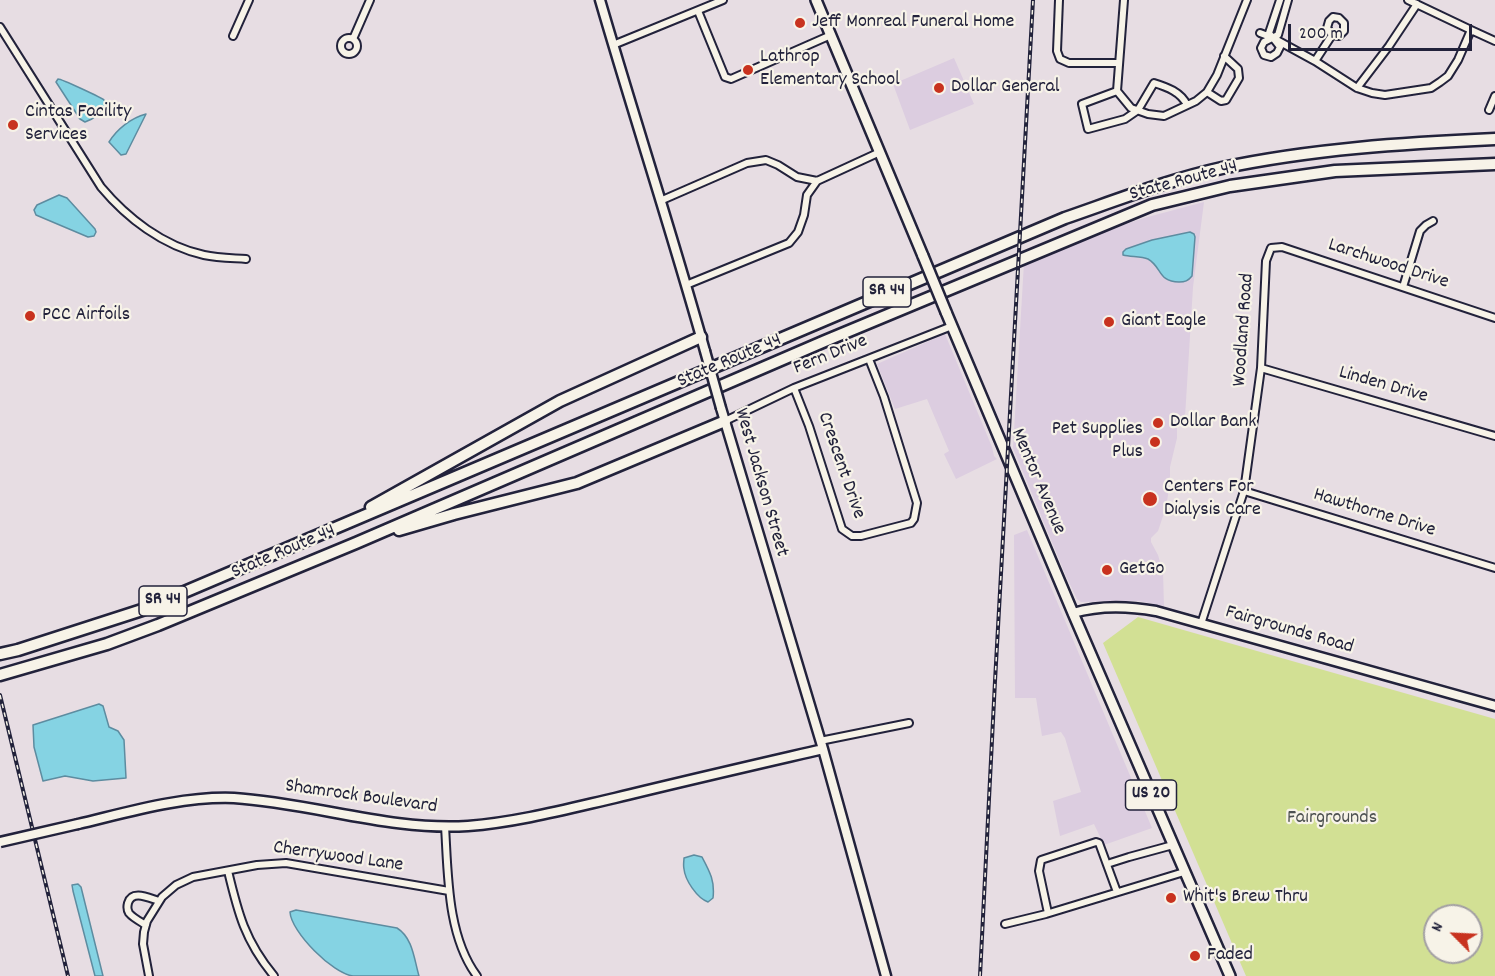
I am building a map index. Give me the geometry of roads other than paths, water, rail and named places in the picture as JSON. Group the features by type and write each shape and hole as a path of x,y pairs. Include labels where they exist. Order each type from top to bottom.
{"highway":[{"name":"State Route 44","path":"0,654 142,610 1036,229 1161,185 1222,168 1314,152 1420,142 1495,139"},
{"name":"State Route 44","path":"0,675 107,644 158,626 836,336 1152,205 1230,186 1335,171 1495,165"},
{"path":"324,533 560,401 701,337"},
{"path":"356,543 454,514 577,483 725,421"}],"main road":[{"name":"Mentor Avenue","path":"816,0 1073,613 1230,976"}],"street":[{"path":"233,36 249,0"},
{"path":"353,39 370,0"},
{"name":"West Jackson Street","path":"600,0 672,235 721,408 822,745 886,976"},
{"path":"613,45 723,0"},
{"path":"1059,0 1057,51 1060,59 1069,63 1119,63"},
{"path":"1124,0 1116,91 1131,108 1148,114 1164,116 1196,101 1207,92 1217,75 1247,0"},
{"path":"1273,38 1269,33 1280,0"},
{"path":"1273,38 1278,35 1288,0"},
{"path":"1408,0 1495,41"},
{"path":"1357,88 1417,4"},
{"path":"698,10 725,77 731,79 831,35"},
{"path":"0,27 100,187 117,206 167,242 202,255 246,259"},
{"path":"1260,33 1315,61 1357,88 1385,95 1431,88 1448,76 1471,30"},
{"path":"1315,61 1332,35"},
{"path":"1207,92 1221,101 1226,100 1239,78 1238,69 1224,56"},
{"path":"1116,91 1082,104 1088,129 1125,119 1138,110 1154,83 1169,88 1184,98 1187,105"},
{"path":"1489,110 1495,96"},
{"path":"686,285 789,243 798,232 807,195 817,181 880,152"},
{"path":"660,201 747,163 766,160 797,177 817,181"},
{"path":"1403,287 1420,231 1433,221"},
{"name":"Larchwood Drive","path":"1271,248 1282,247 1495,318"},
{"name":"Woodland Road","path":"1201,624 1244,491 1262,368 1266,261 1271,248"},
{"name":"Fern Drive","path":"725,421 794,388 952,326"},
{"name":"Crescent Drive","path":"794,388 809,426 842,529 852,536 861,536 911,523 914,519 916,503 884,397 869,359"},
{"name":"Linden Drive","path":"1262,368 1495,436"},
{"name":"Hawthorne Drive","path":"1244,491 1495,568"},
{"name":"Fairgrounds Road","path":"1073,613 1103,608 1141,608 1179,616 1495,706"},
{"path":"822,745 909,723"},
{"name":"Shamrock Boulevard","path":"0,842 186,800 216,798 255,800 384,821 430,826 468,826 538,816 822,745"},
{"path":"445,826 449,891 458,935 469,965 477,976"},
{"path":"1048,913 1039,871 1041,860 1096,842 1099,843 1117,892"},
{"path":"1107,864 1173,845"},
{"name":"Cherrywood Lane","path":"149,976 143,944 146,925 159,901 169,891 193,877 257,865 286,863 449,891"},
{"path":"228,871 242,925 256,954 274,976"},
{"path":"1005,924 1184,872"},
{"path":"146,925 129,914 127,909 129,901 132,897 139,895 159,901"}],"water":[{"path":"58,79 104,100 105,107 98,115 85,122 80,119 56,82"},
{"path":"146,114 126,154 121,155 109,142 125,125"},
{"path":"59,195 67,198 95,229 94,236 88,237 36,215 34,210 37,205"},
{"path":"1190,232 1195,237 1192,276 1185,281 1167,280 1148,259 1123,255 1126,249 1152,240"},
{"path":"99,704 103,706 109,727 118,731 124,740 126,778 93,781 65,776 43,781 34,747 33,725"},
{"path":"694,855 702,857 711,877 713,898 708,902 696,893 685,873 684,858"},
{"path":"78,884 81,887 103,976 95,976 73,891 72,885"},
{"path":"296,910 397,928 410,943 419,976 353,976 335,968 314,951 297,930 290,912"}],"railway":[{"path":"980,976 1033,0"},
{"path":"0,695 68,976"}],"place":[{"name":"Jeff Monreal Funeral Home","path":"800,23"},
{"name":"Lathrop Elementary School","path":"748,70"},
{"name":"Dollar General","path":"939,88"},
{"name":"Cintas Facility Services","path":"13,125"},
{"name":"PCC Airfoils","path":"30,316"},
{"name":"Giant Eagle","path":"1109,322"},
{"name":"Dollar Bank","path":"1158,423"},
{"name":"Pet Supplies Plus","path":"1155,442"},
{"name":"Centers For Dialysis Care","path":"1150,499"},
{"name":"GetGo","path":"1107,570"},
{"name":"Whit's Brew Thru","path":"1171,898"},
{"name":"Faded","path":"1195,956"}],"park label":[{"name":"Fairgrounds","path":"1332,819"}]}
